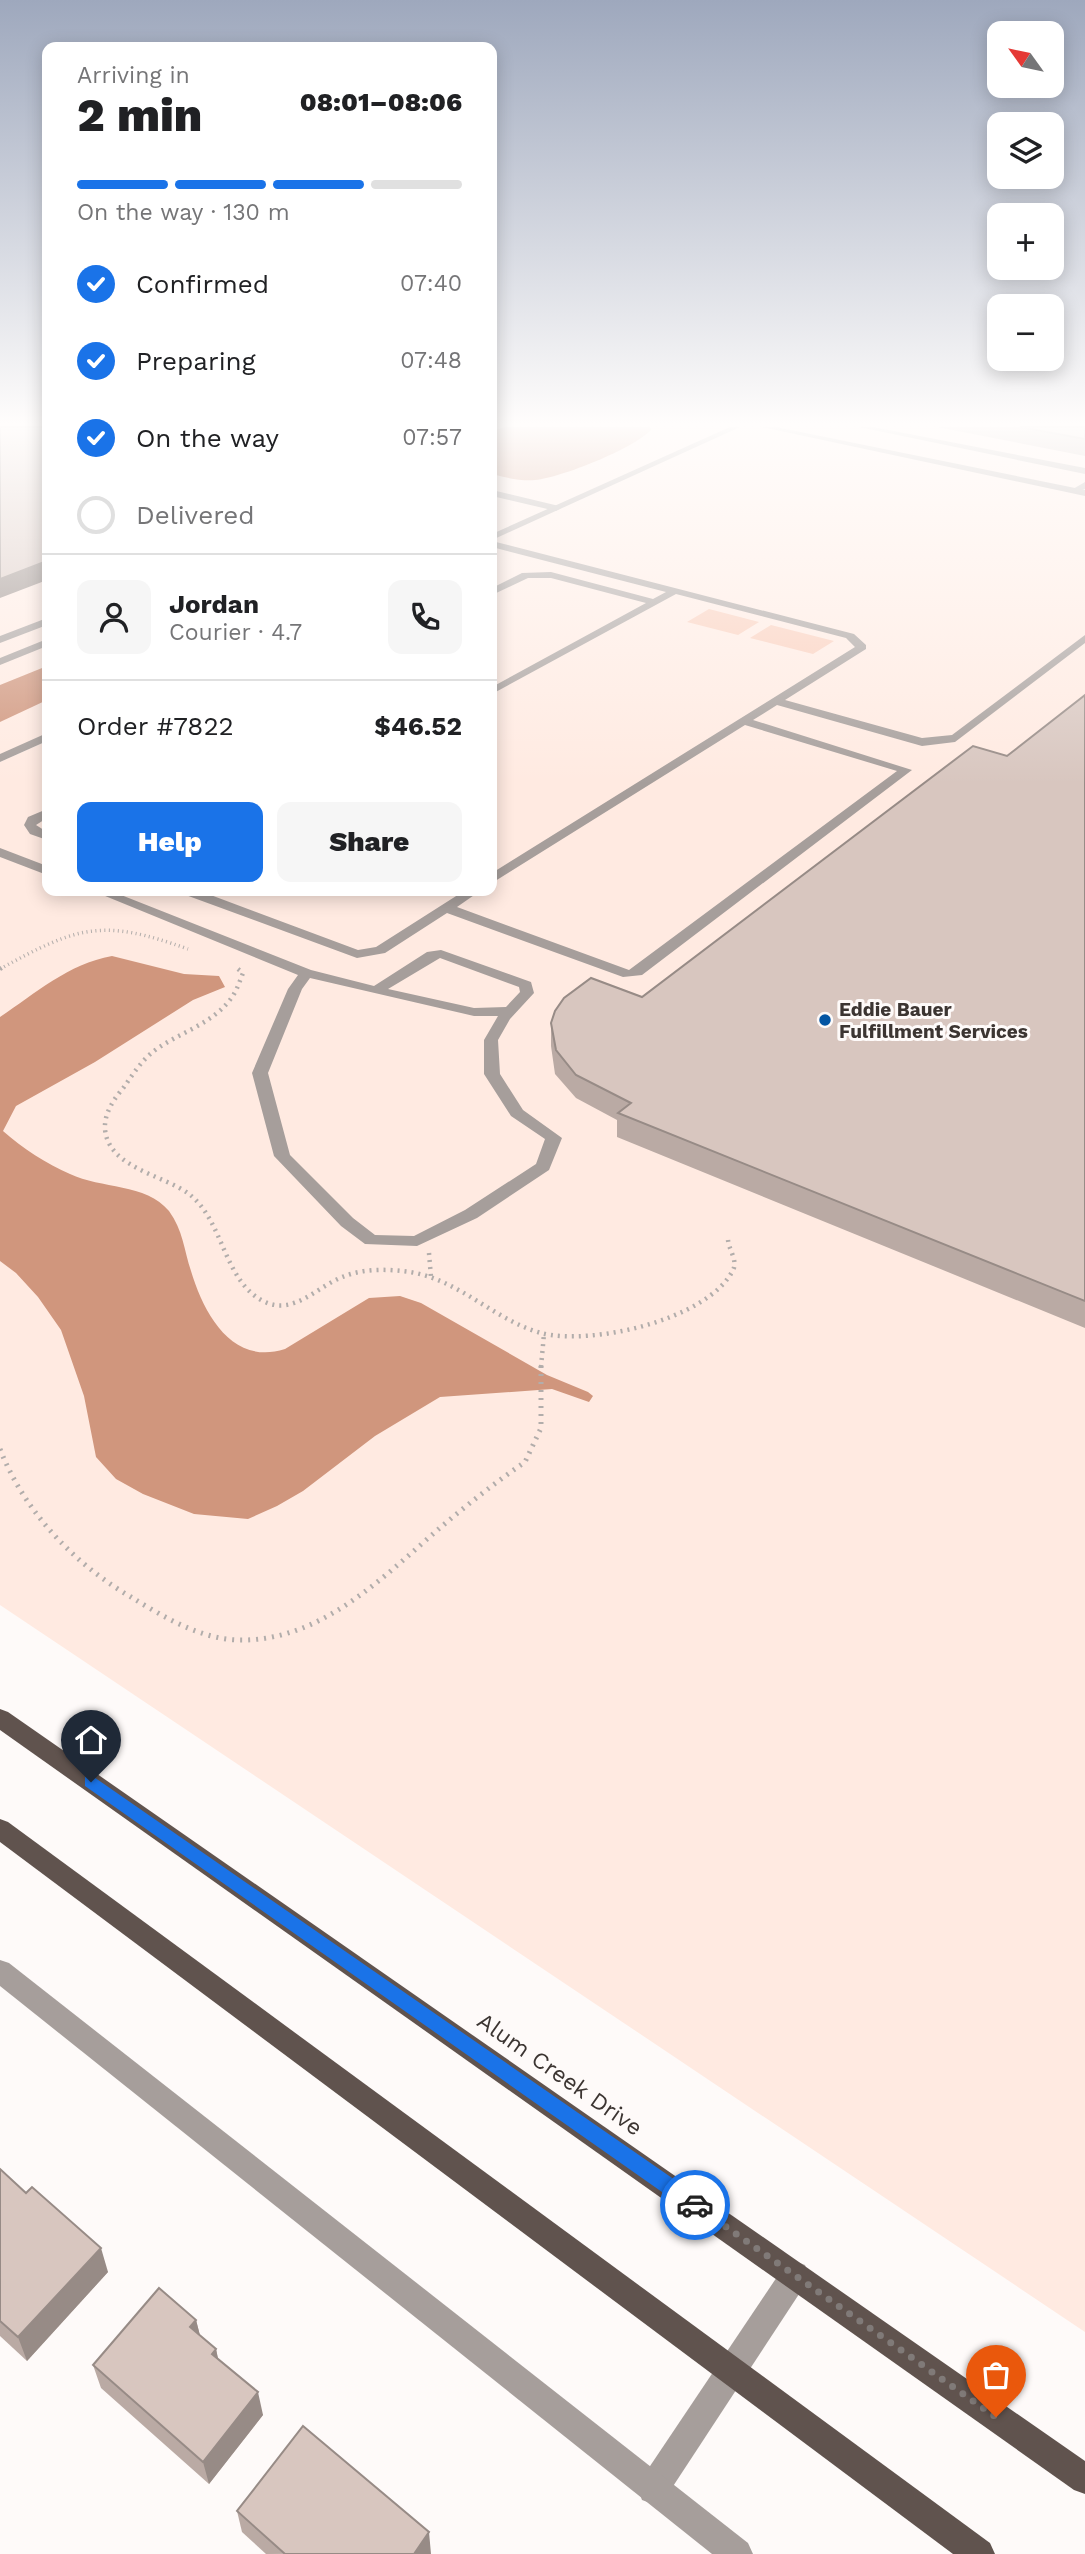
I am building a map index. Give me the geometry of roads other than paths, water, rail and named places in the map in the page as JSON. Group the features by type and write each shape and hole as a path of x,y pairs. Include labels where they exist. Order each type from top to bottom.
{"main road":[{"name":"Alum Creek Drive","path":"0,1718 1085,2479"},
{"path":"0,1829 979,2554"}],"street":[{"path":"497,876 862,647 859,641 850,636 501,546"},
{"path":"497,590 526,575 551,575 654,602"},
{"path":"497,688 675,591"},
{"path":"0,640 42,623"},
{"path":"775,701 922,742 955,738 1085,638"},
{"path":"0,662 42,644"},
{"path":"446,908 628,974 637,972 906,770 744,721"},
{"path":"0,758 42,739"},
{"path":"42,815 32,820 30,825 42,834"},
{"path":"0,852 42,869"},
{"path":"112,896 306,973 474,1012 509,1011"},
{"path":"201,896 357,954 380,950 465,896"},
{"path":"306,973 295,989 260,1073 282,1156 347,1222 371,1240 417,1241 471,1214 542,1167 554,1138 517,1113 492,1074 491,1040 509,1011 527,993 526,985 441,954 421,959 376,991"},
{"path":"0,1971 737,2554"},
{"path":"653,2489 795,2275"}],"place":[{"name":"Eddie Bauer Fulfillment Services","path":"825,1020"}]}
